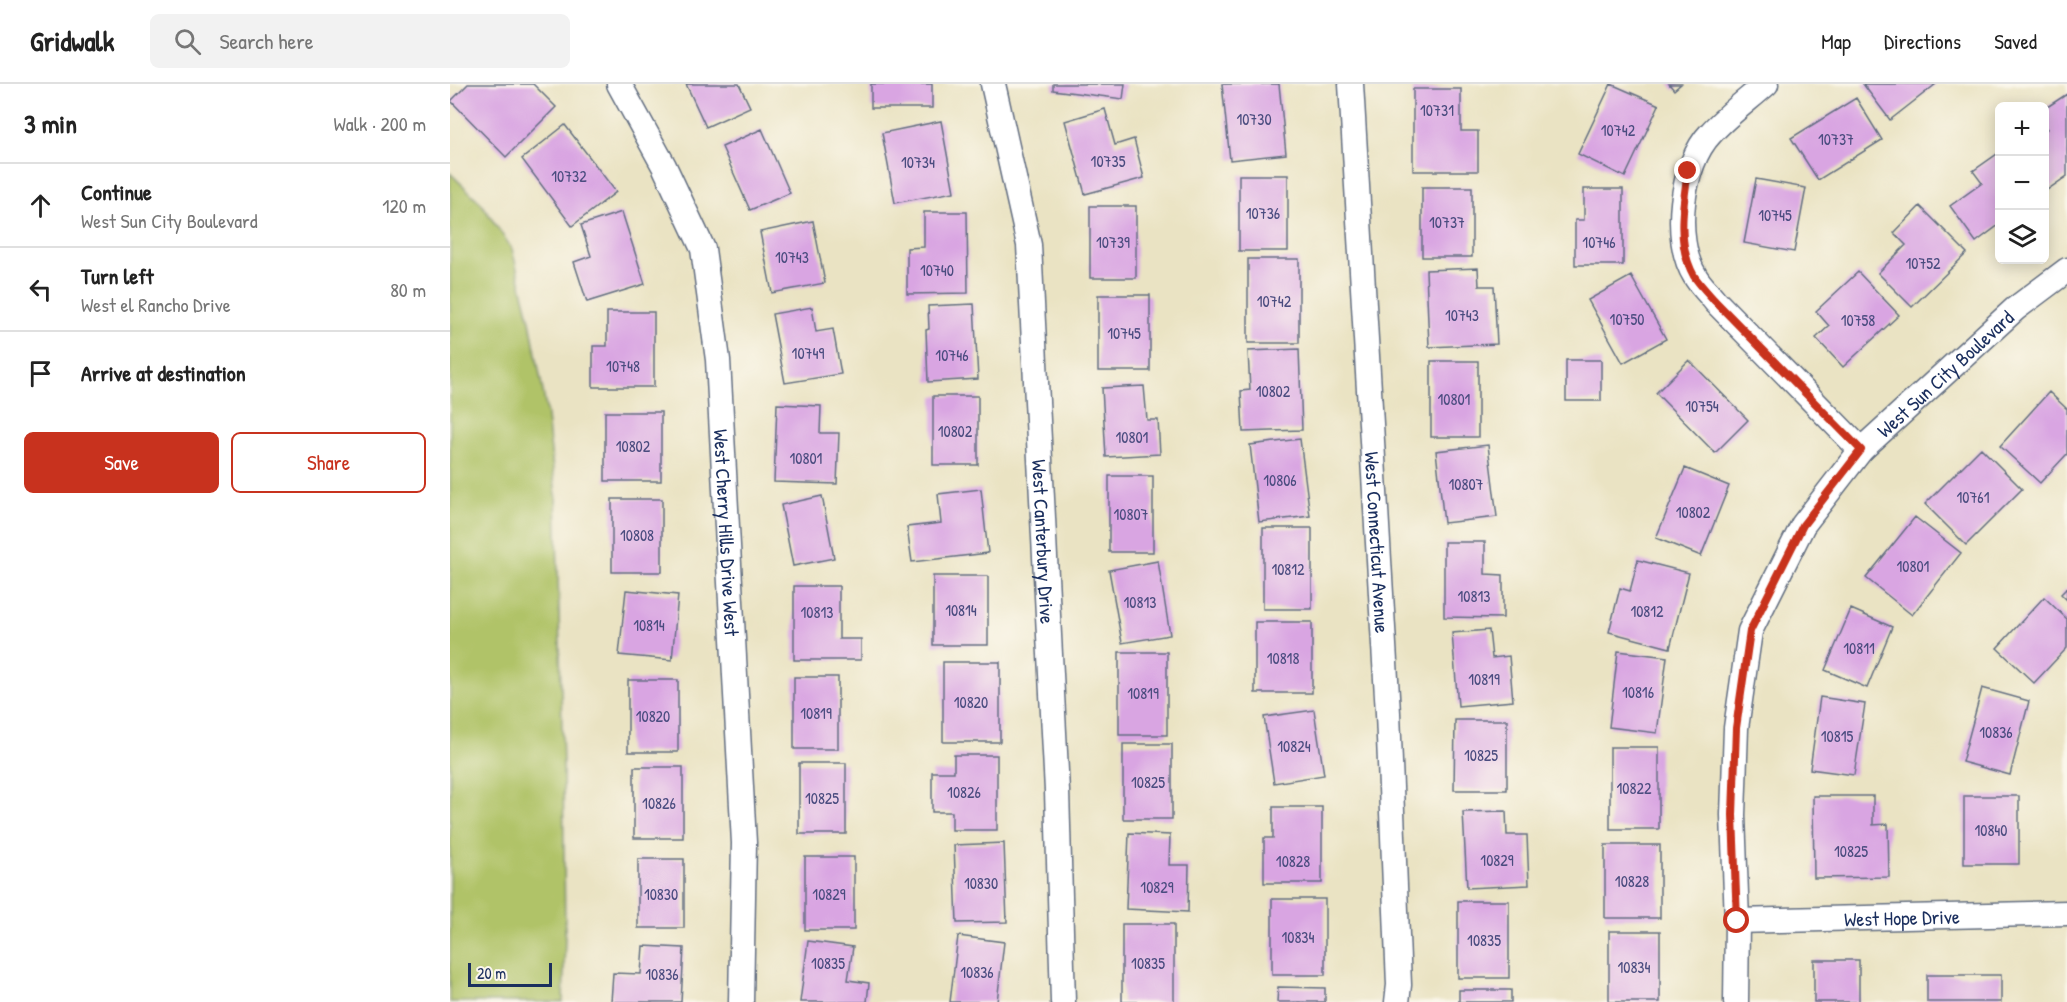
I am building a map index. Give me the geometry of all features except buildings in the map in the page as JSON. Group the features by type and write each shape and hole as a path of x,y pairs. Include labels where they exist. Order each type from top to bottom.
{"street":[{"name":"West Cherry Hills Drive West","path":"619,84 663,166 703,249 718,360 744,843 741,1002"},
{"name":"West Canterbury Drive","path":"993,84 1029,245 1057,791 1063,1002"},
{"name":"West Connecticut Avenue","path":"1351,84 1389,725 1400,985 1397,1002"},
{"path":"1766,84 1709,134 1688,171 1682,211 1684,247 1694,276 1715,301 1861,450"},
{"name":"West Sun City Boulevard","path":"1736,1002 1737,921 1733,815 1736,728 1750,631 1803,525 1861,450 2015,309 2067,270"},
{"name":"West Hope Drive","path":"1737,921 2067,913"}],"green space":[{"path":"450,173 481,203 512,249 530,321 546,408 556,496 563,767 565,937 563,1002 450,1002"}],"route":[{"path":"1688,171 1682,211 1684,247 1694,276 1715,301 1861,450 1803,525 1750,631 1736,728 1733,815 1737,921"}]}
